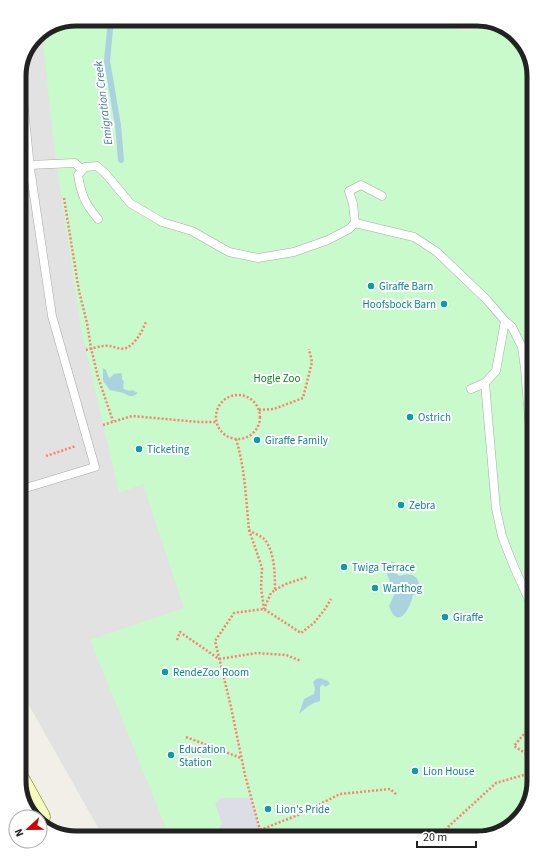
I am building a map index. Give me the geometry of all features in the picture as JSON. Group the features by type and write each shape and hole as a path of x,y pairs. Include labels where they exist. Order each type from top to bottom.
{"lane":[{"path":"26,135 29,167 52,316 95,467 26,488"},
{"path":"26,168 75,163 82,170"},
{"path":"98,219 90,210 81,192 78,175 85,167 97,166 106,174 130,203 162,222 192,231 229,252 258,258 294,252 321,243 349,229 355,223"},
{"path":"355,223 353,204 349,191 361,185 382,196"},
{"path":"355,223 414,237 437,252 487,300 512,327 522,347 527,393"},
{"path":"472,389 485,383 496,371 505,321"},
{"path":"485,383 496,509 502,536 514,568 527,596"}],"path":[{"path":"64,198 79,291 91,348 98,377 113,421"},
{"path":"86,350 109,346 119,349 126,348 139,336 146,322"},
{"path":"259,410 274,409 303,398 312,362 309,349"},
{"path":"232,396 245,396 251,399 259,410 260,421 255,431 241,439 230,438 221,432 216,422 217,409 220,403 226,398 232,396"},
{"path":"103,425 132,416 199,422 216,422"},
{"path":"236,439 244,481 249,530 262,568 261,588 264,609"},
{"path":"46,456 76,446"},
{"path":"249,530 263,538 271,549 276,575 275,590"},
{"path":"264,609 271,593 275,590 286,584 307,577"},
{"path":"331,599 314,623 301,633 264,609 234,612 215,641 260,830 298,815 340,794 390,790 397,795"},
{"path":"177,640 180,632 219,659 258,653 286,655 301,661"},
{"path":"527,730 514,746 527,754"},
{"path":"186,737 242,758"},
{"path":"445,831 496,783 527,774"}],"green space":[{"name":"Hogle Zoo","path":"76,26 420,26 468,30 489,28 499,31 510,38 522,54 526,66 527,76 527,787 519,809 515,814 499,826 487,830 477,831 100,831 26,698 26,415 36,46 48,34 66,27"}],"shaded area":[{"path":"43,39 55,154 81,329 119,493 143,484 184,608 90,640 167,831 100,831 26,698 26,73 34,48"},
{"path":"221,798 251,798 260,831 218,831 222,823 215,804"}],"water":[{"path":"103,368 106,370 110,378 114,374 121,373 124,382 124,389 129,391 132,390 138,393 130,396 110,390 103,381"},
{"path":"391,562 395,562 394,573 399,576 413,576 418,581 419,585 419,595 413,595 409,606 400,617 396,617 392,613 389,606 395,593 394,586 391,585 387,574 391,572"},
{"path":"320,678 328,681 330,684 325,687 323,684 320,687 320,701 311,704 299,714 304,699 314,694 315,688 313,682"}],"waterway":[{"name":"Emigration Creek","path":"110,26 107,61 118,125 121,160"}],"place":[{"name":"Giraffe Barn","path":"371,286"},
{"name":"Hoofsbock Barn","path":"444,304"},
{"name":"Ostrich","path":"410,417"},
{"name":"Giraffe Family","path":"257,440"},
{"name":"Ticketing","path":"139,449"},
{"name":"Zebra","path":"401,505"},
{"name":"Twiga Terrace","path":"344,567"},
{"name":"Warthog","path":"375,588"},
{"name":"Giraffe","path":"445,617"},
{"name":"RendeZoo Room","path":"165,672"},
{"name":"Education Station","path":"171,755"},
{"name":"Lion House","path":"415,771"},
{"name":"Lion's Pride","path":"268,809"}]}
